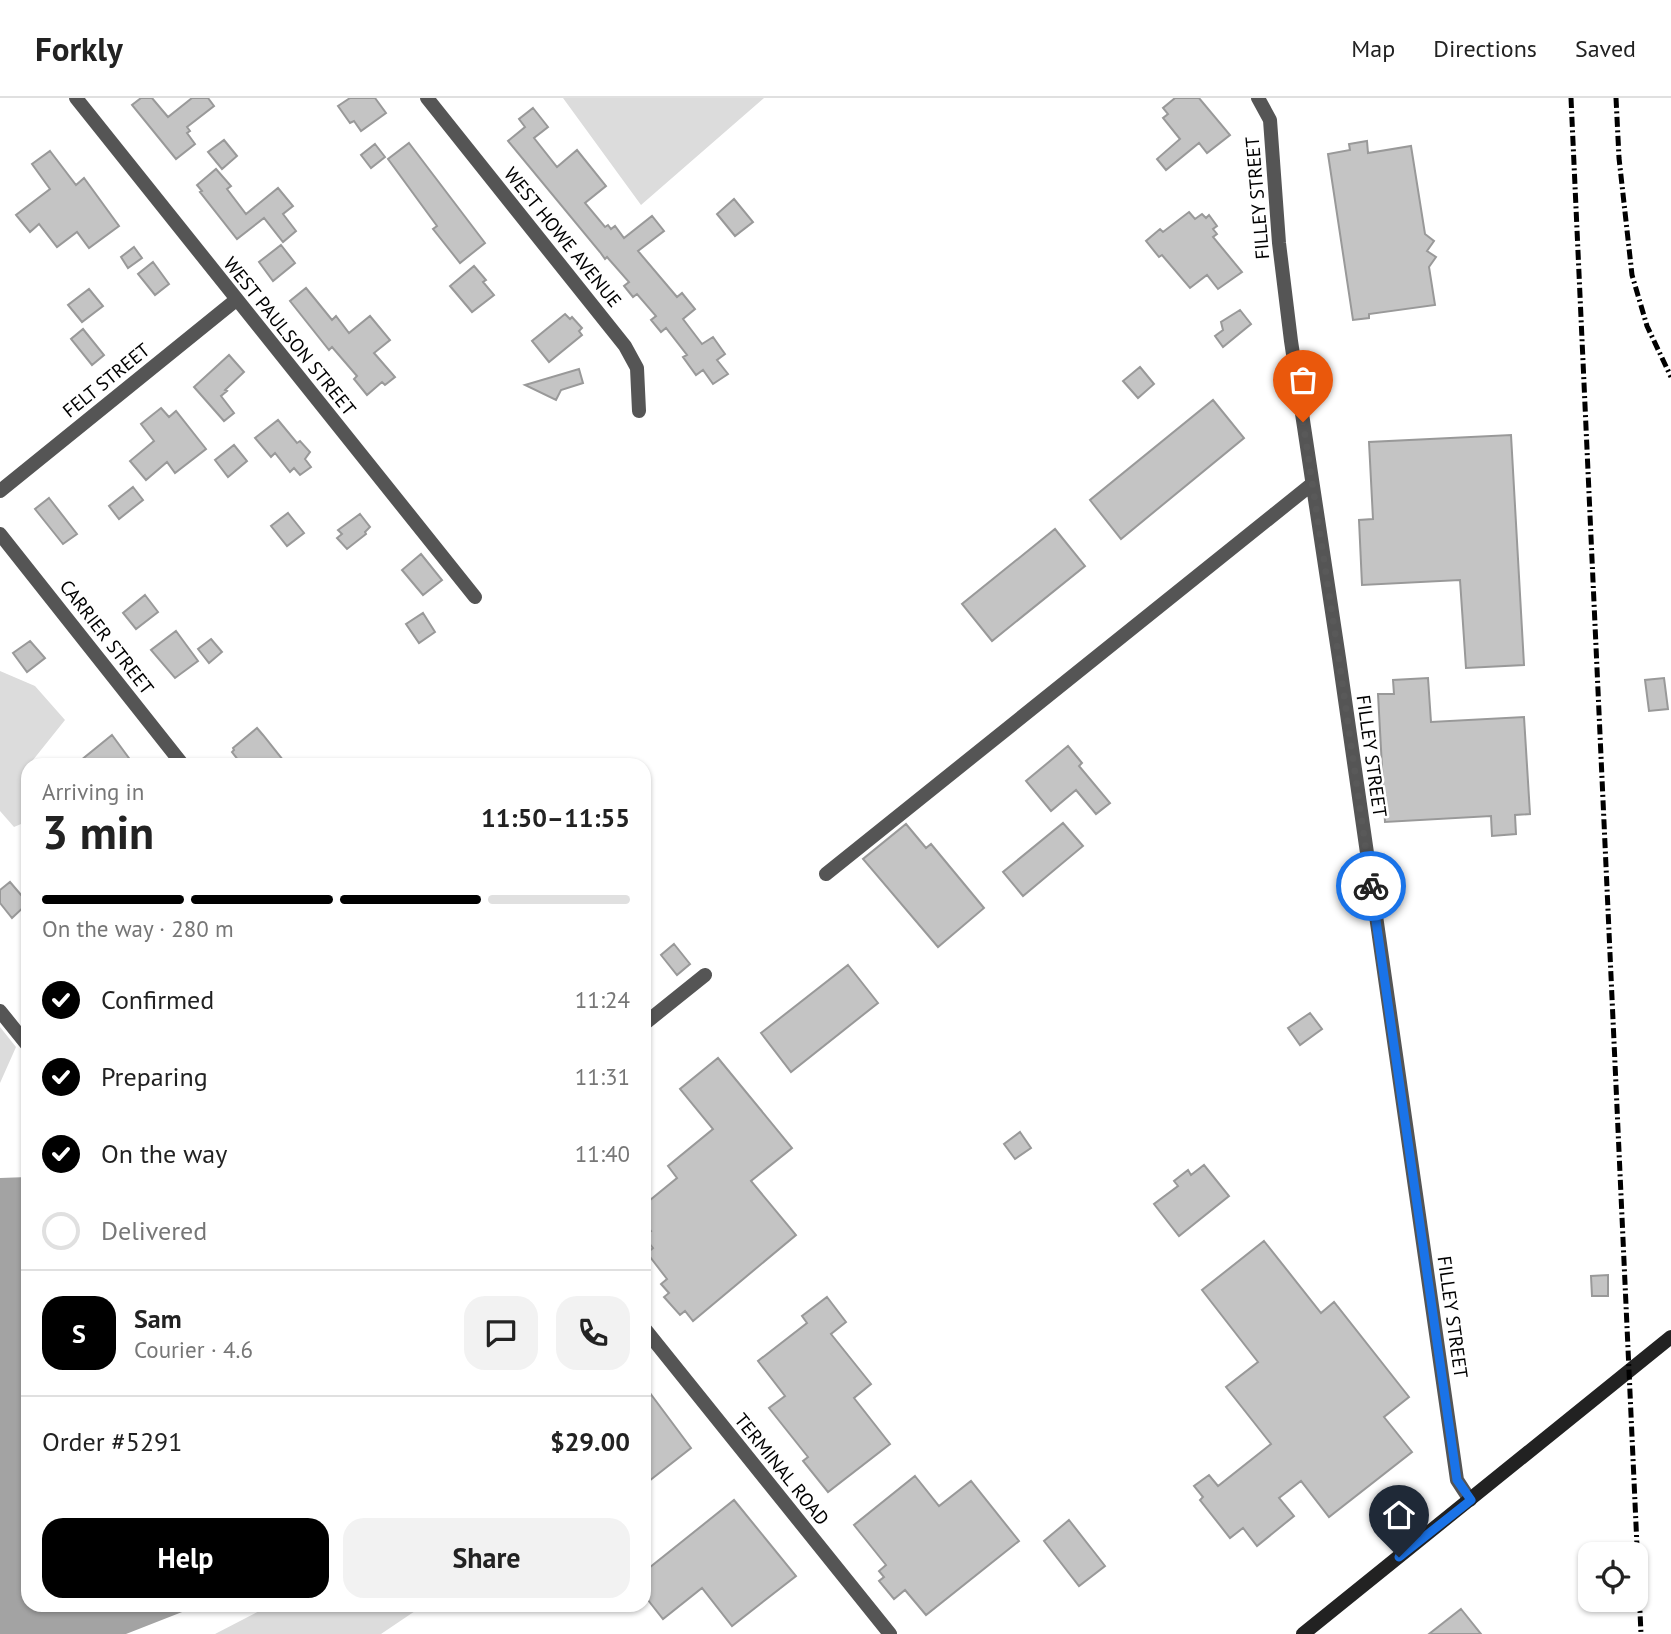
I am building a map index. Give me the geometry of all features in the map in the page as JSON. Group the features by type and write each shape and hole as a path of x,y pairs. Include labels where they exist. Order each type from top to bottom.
{"street":[{"name":"WEST PAULSON STREET","path":"76,98 475,597"},
{"name":"WEST HOWE AVENUE","path":"428,98 625,346 637,368 639,411"},
{"name":"FILLEY STREET","path":"1258,98 1270,120 1279,243 1291,341 1457,1480 1471,1500"},
{"name":"FELT STREET","path":"0,491 236,300"},
{"path":"827,874 1312,484"},
{"name":"CARRIER STREET","path":"0,534 177,758"},
{"path":"651,1018 705,975"},
{"path":"0,1011 21,1037"},
{"name":"TERMINAL ROAD","path":"651,1337 890,1634"},
{"path":"1303,1634 1671,1337"}],"shaded area":[{"path":"563,98 764,98 641,205"},
{"path":"0,671 35,686 65,720 35,758 21,758 21,824 14,827 0,811"},
{"path":"0,1027 16,1047 0,1083"},
{"path":"21,1177 21,1612 182,1612 126,1634 0,1634 0,1178"},
{"path":"257,1612 414,1612 381,1634 215,1634"}],"building":[{"path":"141,98 152,98 168,117 192,98 208,98 214,106 187,127 190,131 187,133 195,144 176,159 132,105"},
{"path":"350,98 375,98 386,113 361,131 354,121 350,123 338,106"},
{"path":"1175,98 1199,98 1230,135 1207,153 1199,143 1166,170 1157,159 1180,139 1163,118 1168,114 1163,108"},
{"path":"533,108 548,127 534,138 557,167 577,150 606,186 585,203 605,227 608,225 611,229 615,226 624,238 652,216 664,231 638,251 677,297 682,293 695,309 683,319 702,344 713,337 725,354 717,360 728,374 713,384 703,370 696,375 683,357 687,355 666,328 661,332 651,320 656,316 637,294 633,297 624,286 629,282 607,257 605,259 508,141 525,127 519,119"},
{"path":"224,140 237,156 222,169 208,152"},
{"path":"1367,141 1368,153 1411,146 1425,234 1434,241 1427,251 1436,257 1429,267 1435,305 1369,314 1369,318 1353,320 1328,154 1350,150 1349,144"},
{"path":"409,143 485,243 460,263 433,229 437,226 388,159"},
{"path":"375,144 385,157 371,168 361,155"},
{"path":"50,151 76,185 84,178 119,226 89,248 77,232 57,247 39,224 30,232 16,215 50,189 32,164"},
{"path":"216,169 231,186 227,189 246,214 278,188 293,206 283,214 296,231 283,242 264,218 237,239 197,185"},
{"path":"734,199 753,222 735,236 717,214"},
{"path":"1189,212 1195,219 1202,214 1206,218 1209,215 1217,226 1213,229 1217,234 1213,237 1242,272 1218,289 1207,275 1190,288 1162,255 1159,257 1146,241 1160,229 1163,232"},
{"path":"281,245 295,263 273,281 259,262"},
{"path":"134,247 142,258 128,268 121,257"},
{"path":"153,262 169,284 155,295 138,274"},
{"path":"474,266 494,295 472,312 450,286"},
{"path":"306,288 332,320 336,316 349,333 370,316 390,340 374,353 395,377 385,385 382,382 367,395 354,379 357,376 332,347 329,350 290,301"},
{"path":"89,289 103,306 82,322 68,305"},
{"path":"1240,310 1251,324 1223,347 1215,336 1223,330 1221,322"},
{"path":"565,314 570,319 572,317 582,328 579,331 582,335 549,362 532,341"},
{"path":"83,329 104,355 92,365 71,339"},
{"path":"229,355 244,372 221,396 234,413 224,421 194,387"},
{"path":"1140,367 1154,384 1138,398 1123,381"},
{"path":"579,369 583,383 561,390 556,400 525,385"},
{"path":"1213,400 1244,438 1121,539 1090,500"},
{"path":"161,408 169,417 176,411 206,449 175,473 167,462 146,480 130,461 154,441 141,424"},
{"path":"278,420 297,443 300,441 310,452 305,459 311,467 300,475 294,468 290,472 275,453 271,457 255,438"},
{"path":"1511,435 1524,665 1466,668 1460,580 1362,585 1359,520 1373,519 1369,442"},
{"path":"234,445 247,461 228,477 215,460"},
{"path":"133,487 143,500 119,519 109,506"},
{"path":"49,498 77,534 63,544 35,509"},
{"path":"288,513 304,533 287,546 271,526"},
{"path":"360,514 370,527 366,534 347,549 337,538 342,534 338,530"},
{"path":"1055,529 1085,566 992,641 962,604"},
{"path":"421,554 442,580 423,595 402,570"},
{"path":"145,595 158,612 136,629 123,613"},
{"path":"423,613 435,632 419,643 406,624"},
{"path":"176,631 198,661 175,678 151,650"},
{"path":"211,639 222,652 209,663 198,649"},
{"path":"30,641 45,658 27,672 13,653"},
{"path":"1428,678 1431,722 1524,717 1530,814 1515,815 1516,834 1492,836 1491,816 1385,822 1378,694 1394,694 1393,680"},
{"path":"1664,678 1668,709 1649,711 1645,680"},
{"path":"257,728 281,758 237,758 232,752 233,748"},
{"path":"112,735 129,758 84,758"},
{"path":"1068,746 1082,763 1079,766 1110,803 1096,814 1076,790 1051,811 1026,781"},
{"path":"1063,823 1083,846 1023,896 1003,872"},
{"path":"906,824 926,848 931,844 984,908 938,947 863,859"},
{"path":"10,882 21,895 21,910 12,918 0,903 0,890"},
{"path":"674,944 690,964 677,975 661,955"},
{"path":"848,965 878,1003 791,1072 761,1033"},
{"path":"1310,1013 1322,1029 1300,1045 1288,1028"},
{"path":"718,1058 792,1148 751,1181 796,1235 693,1321 685,1311 680,1315 664,1297 669,1293 661,1284 667,1279 651,1258 651,1199 677,1178 668,1166 713,1129 680,1089"},
{"path":"1020,1132 1031,1148 1015,1159 1004,1144"},
{"path":"1204,1165 1229,1196 1179,1236 1154,1204 1178,1186 1174,1181 1188,1170 1191,1175"},
{"path":"1264,1241 1321,1313 1334,1302 1409,1397 1384,1417 1412,1452 1329,1517 1301,1481 1279,1498 1294,1516 1257,1546 1243,1528 1230,1538 1200,1500 1203,1497 1194,1486 1209,1475 1218,1486 1271,1444 1226,1387 1258,1362 1202,1290"},
{"path":"1608,1275 1608,1296 1592,1296 1591,1276"},
{"path":"827,1297 846,1322 831,1334 871,1384 854,1398 890,1444 828,1492 803,1461 808,1457 769,1408 785,1396 758,1361 807,1323 802,1316"},
{"path":"651,1394 691,1448 651,1479"},
{"path":"915,1476 939,1506 971,1481 1019,1541 926,1615 905,1590 894,1599 879,1581 884,1577 879,1571 886,1565 854,1525"},
{"path":"734,1500 796,1576 732,1626 702,1588 663,1619 651,1604 651,1566"},
{"path":"1069,1520 1105,1566 1079,1586 1044,1541"},
{"path":"1461,1609 1481,1634 1429,1634"}],"railway":[{"path":"1571,98 1641,1634"},
{"path":"1616,98 1619,158 1632,275 1647,326 1671,377"}],"way so far":[{"path":"1303,422 1371,886"}],"route":[{"path":"1371,886 1457,1480 1471,1500 1399,1557"}]}
